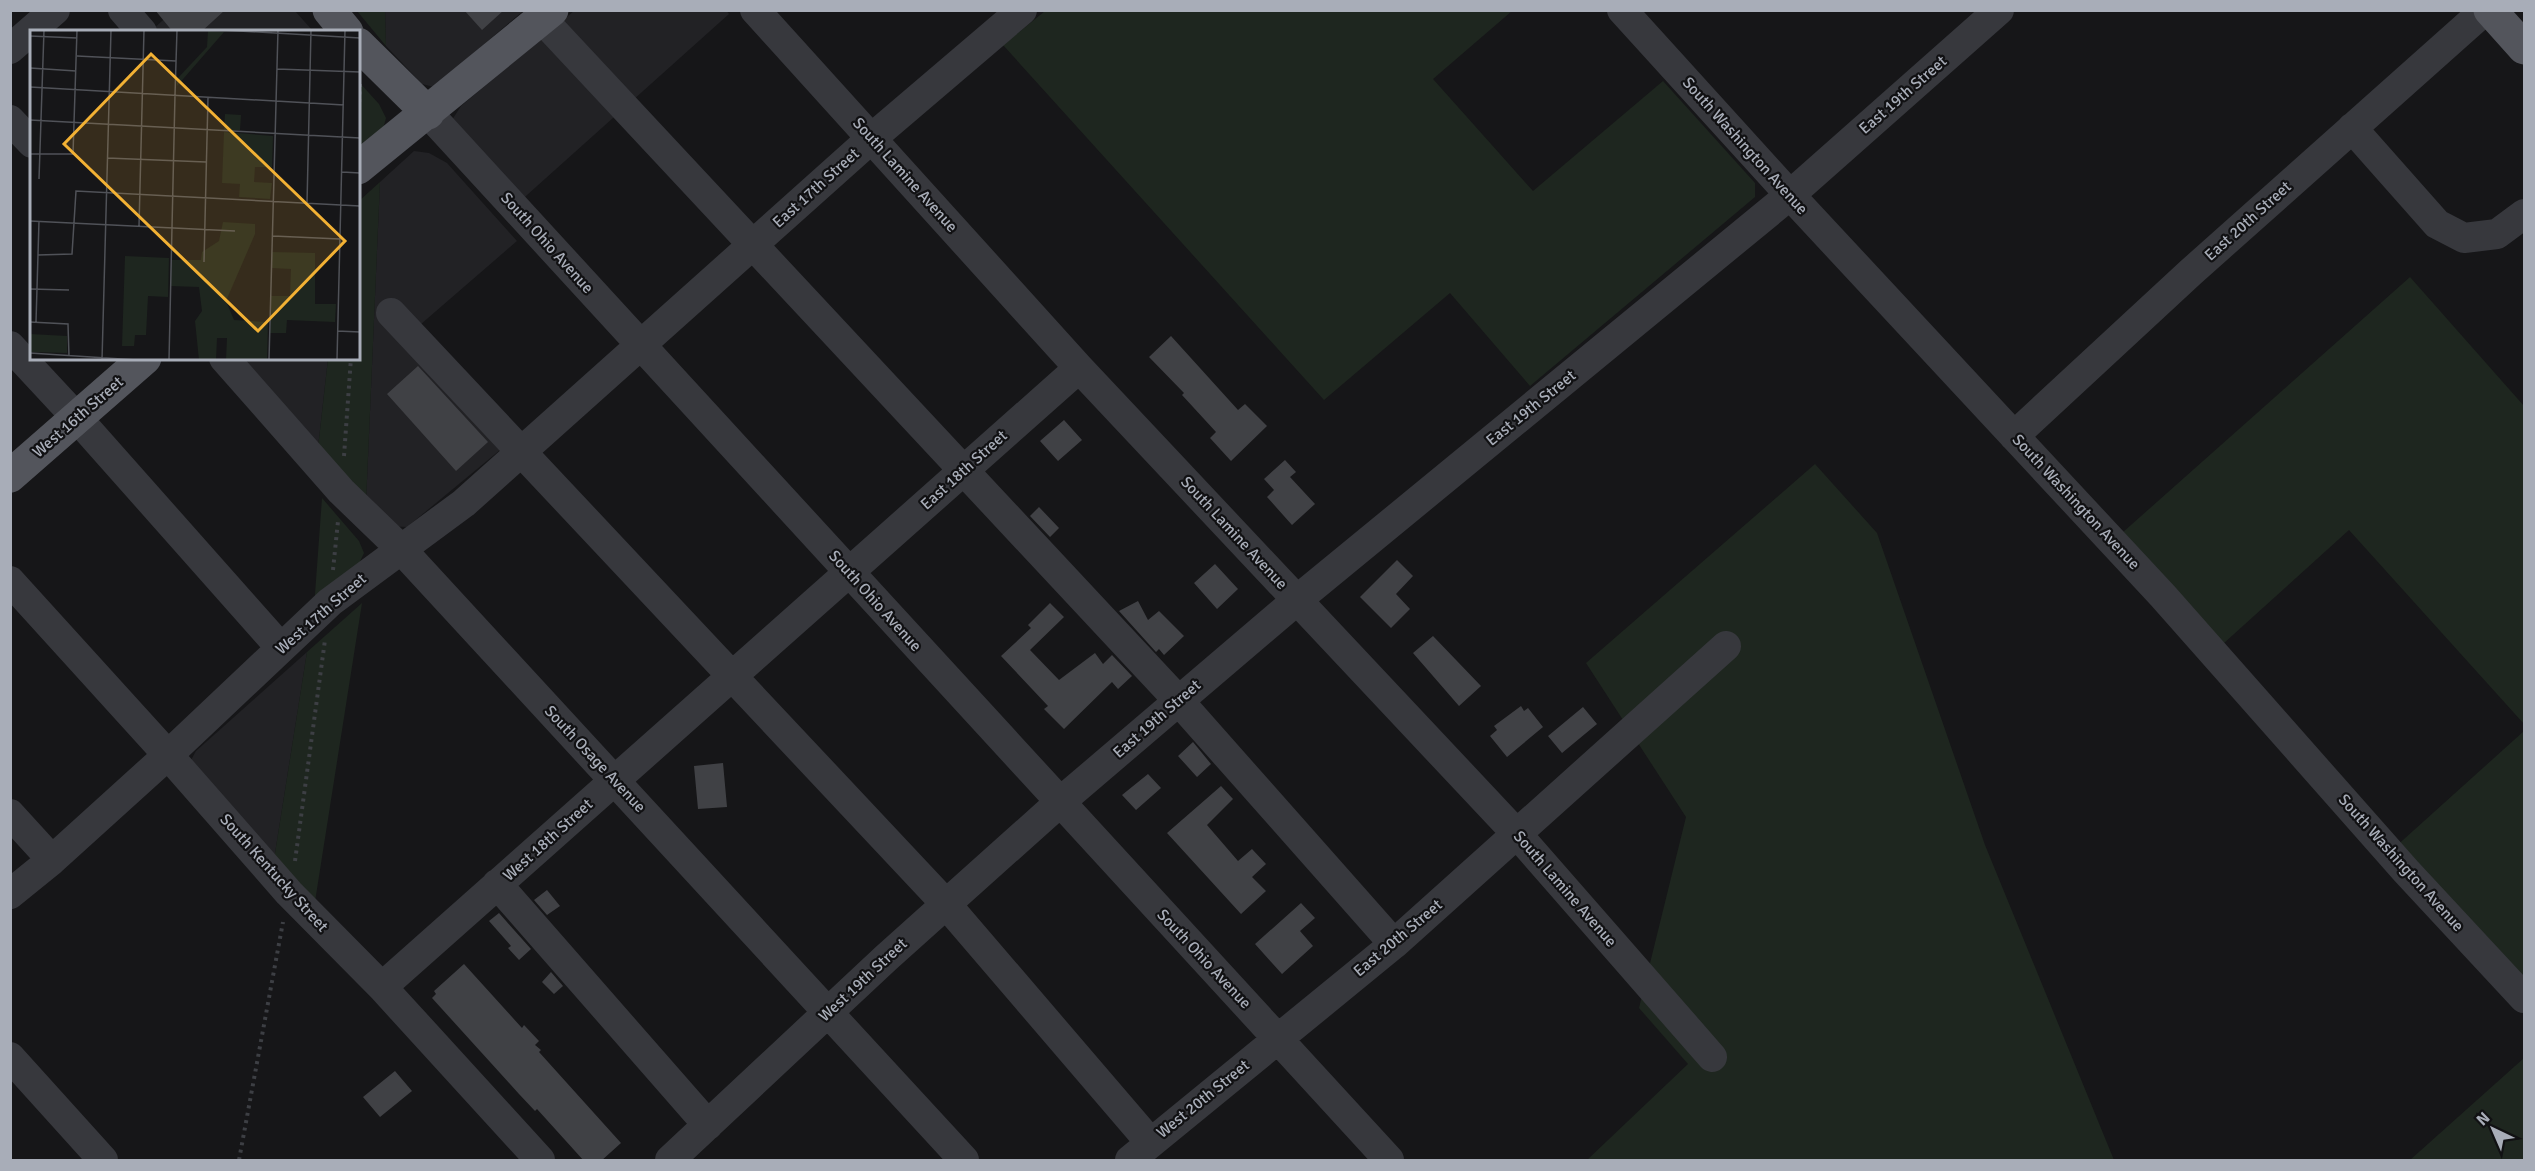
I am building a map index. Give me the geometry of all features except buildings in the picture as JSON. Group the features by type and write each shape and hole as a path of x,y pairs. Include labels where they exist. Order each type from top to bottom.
{"main road":[{"path":"329,10 345,30"},
{"path":"2490,10 2524,48"},
{"path":"360,166 547,15"},
{"name":"South Ohio Avenue","path":"360,46 428,113"},
{"name":"West 16th Street","path":"10,476 144,360"}],"street":[{"path":"32,30 55,10"},
{"path":"123,10 140,30"},
{"name":"South Lamine Avenue","path":"755,10 1079,368 1517,834 1712,1057"},
{"name":"East 17th Street","path":"640,345 872,138 1022,10"},
{"name":"South Washington Avenue","path":"1622,10 1790,195 2163,596 2406,871 2524,998"},
{"name":"East 19th Street","path":"1059,802 1297,600 1790,195 1999,10"},
{"name":"East 20th Street","path":"2014,436 2191,272 2485,10"},
{"path":"547,15 753,244 1178,700 1394,944"},
{"path":"10,49 30,32"},
{"name":"South Ohio Avenue","path":"428,113 1389,1161"},
{"path":"10,120 30,141"},
{"path":"2352,128 2437,224 2464,238 2497,234 2524,214"},
{"path":"391,313 946,904 1140,1151"},
{"name":"West 17th Street","path":"10,894 52,860 168,755 330,602 400,548 464,503 640,345"},
{"path":"10,346 281,648"},
{"name":"South Osage Avenue","path":"226,360 341,491 400,548 964,1161"},
{"name":"East 18th Street","path":"849,572 1079,368"},
{"name":"West 18th Street","path":"382,987 849,572"},
{"name":"South Kentucky Street","path":"10,581 289,893 382,987 540,1161"},
{"name":"East 20th Street","path":"1277,1039 1394,944 1726,646"},
{"name":"West 19th Street","path":"670,1161 828,1012 1059,802"},
{"path":"10,814 52,860"},
{"path":"497,884 708,1125"},
{"name":"West 20th Street","path":"1140,1151 1277,1039"},
{"path":"10,1057 99,1155"}],"path":[{"path":"238,1161 297,847 330,602 351,360"}],"shaded area":[{"path":"174,10 295,11 312,30 152,30"},
{"path":"726,10 729,14 517,204 452,120 461,106 574,11"},
{"path":"357,11 385,11 386,46"},
{"path":"385,11 523,11 434,87 422,84 386,46"},
{"path":"1045,11 1512,11 1433,79 1533,191 1663,81 1755,183 1755,197 1530,386 1450,293 1324,400 1003,45"},
{"path":"360,83 379,104 386,118 383,129 360,146"},
{"path":"414,151 429,153 447,163 517,241 413,331 511,441 407,527 387,526 366,503 380,182"},
{"path":"380,182 366,503 318,448 328,360 360,360 360,200"},
{"path":"2410,277 2524,406 2524,724 2349,530 2213,653 2113,541"},
{"path":"239,360 328,360 318,448"},
{"path":"1815,464 1877,533 1985,845 2114,1160 1587,1160 1688,1064 1639,1008 1686,817 1586,663"},
{"path":"322,498 359,541 364,553 356,570 314,608"},
{"path":"362,603 314,908 273,866 307,652"},
{"path":"307,652 273,866 190,762 196,751"},
{"path":"2524,731 2524,990 2393,849"},
{"path":"2524,1058 2524,1160 2410,1160"}]}
